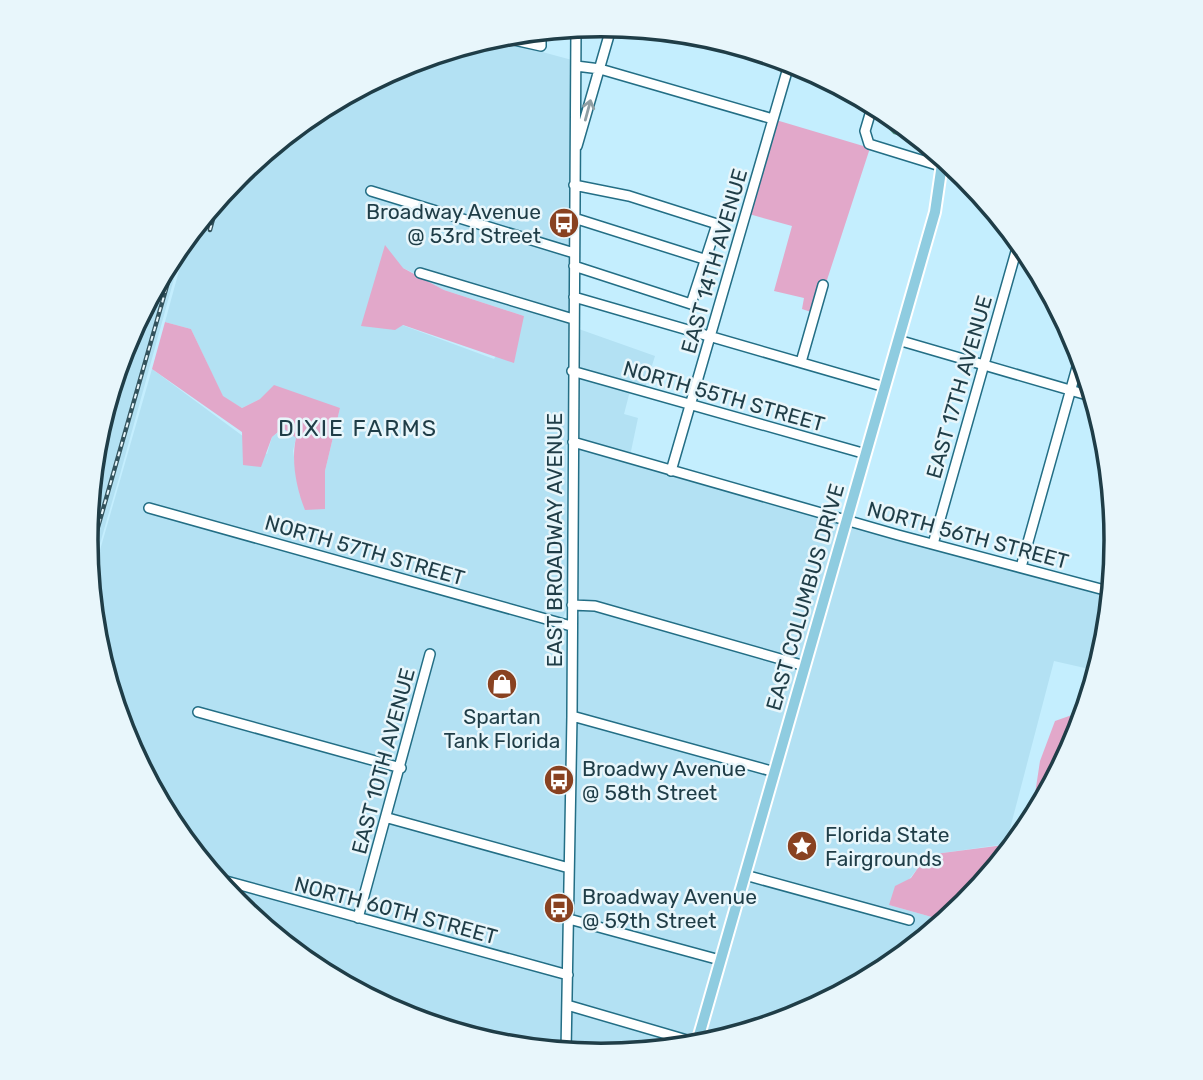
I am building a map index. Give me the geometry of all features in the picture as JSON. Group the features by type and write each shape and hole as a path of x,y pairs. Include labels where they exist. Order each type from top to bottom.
{"main road":[{"name":"EAST COLUMBUS DRIVE","path":"702,1034 720,960 934,212 942,170"}],"street":[{"path":"574,151 608,37"},
{"name":"EAST BROADWAY AVENUE","path":"566,1042 572,716 576,38"},
{"path":"525,43 541,46 541,41"},
{"path":"576,66 600,69 773,119"},
{"name":"EAST 14TH AVENUE","path":"671,471 787,72"},
{"path":"870,115 865,131 867,141 874,146 929,159"},
{"path":"574,185 629,196 717,224 691,304 574,266"},
{"path":"371,191 574,253"},
{"path":"575,218 707,260"},
{"name":"EAST 17TH AVENUE","path":"933,544 1015,254"},
{"path":"420,273 573,319"},
{"path":"801,362 823,285"},
{"path":"573,297 885,387"},
{"path":"898,340 1083,394"},
{"name":"NORTH 55TH STREET","path":"572,371 866,454"},
{"path":"1021,567 1076,372"},
{"name":"NORTH 56TH STREET","path":"573,442 847,521 1102,589"},
{"name":"NORTH 57TH STREET","path":"149,508 571,626"},
{"path":"572,605 594,606 805,666"},
{"name":"EAST 10TH AVENUE","path":"358,918 388,818 430,654"},
{"path":"198,712 401,768"},
{"path":"572,716 775,772"},
{"path":"388,818 569,867"},
{"path":"745,874 909,920"},
{"name":"NORTH 60TH STREET","path":"234,883 568,975"},
{"path":"569,919 720,960"},
{"path":"567,1005 675,1038"}],"shaded area":[{"path":"514,44 572,60 570,249 414,198 369,187 367,192 570,255 570,314 417,270 416,274 403,268 402,325 494,359 524,316 444,290 420,277 569,321 569,445 566,445 568,606 562,620 147,504 145,509 568,628 565,863 392,816 434,652 428,650 397,764 195,708 194,713 397,770 356,914 228,878 202,846 183,820 150,763 125,702 108,638 99,573 98,555 152,369 267,454 272,437 284,428 296,438 293,451 300,496 325,509 325,471 340,408 260,399 242,408 223,397 191,329 165,322 181,263 202,234 246,184 295,141 322,122 350,104 409,75 440,63 503,46"},
{"path":"776,120 870,148 826,283 820,281 811,312 802,309 804,298 774,291 792,226 749,214"},
{"path":"385,245 403,268 444,290 524,316 514,363 403,325 395,330 361,326"},
{"path":"176,271 98,549 99,507 115,410 150,317"},
{"path":"165,322 191,329 223,396 242,408 260,399 274,385 340,408 325,471 325,509 305,510 295,474 296,438 283,428 272,437 261,467 243,465 242,432 152,369"},
{"path":"576,328 655,356 645,388 576,369"},
{"path":"575,375 630,391 624,414 638,418 630,456 576,440"},
{"path":"576,447 842,523 803,662 595,603 575,601"},
{"path":"849,525 1102,592 1088,669 1054,661 1008,836 1002,845 928,855 889,905 934,918 908,939 853,976 763,1017 703,1033 747,878 912,924 913,918 749,873"},
{"path":"582,607 801,670 773,768 575,714 575,626"},
{"path":"1072,715 1053,763 1035,796 1040,761 1055,721"},
{"path":"575,720 771,774 717,956 572,917"},
{"path":"390,822 565,870 564,971 362,916"},
{"path":"1001,845 980,872 934,918 889,905 895,886 911,878 927,855"},
{"path":"238,888 564,978 563,1041 503,1034 471,1026 409,1005 350,976 295,939"},
{"path":"572,923 716,962 695,1035 685,1036 571,1003"},
{"path":"571,1009 671,1038 634,1042 570,1042"}],"railway":[{"path":"210,230 212,221"},
{"path":"98,525 167,287"}],"place":[{"name":"Broadway Avenue @ 53rd Street","path":"564,223"},
{"name":"Spartan Tank Florida","path":"502,684"},
{"name":"Broadwy Avenue @ 58th Street","path":"559,780"},
{"name":"Florida State Fairgrounds","path":"802,846"},
{"name":"Broadway Avenue @ 59th Street","path":"559,908"}],"district":[{"name":"DIXIE FARMS","path":"358,428"}]}
